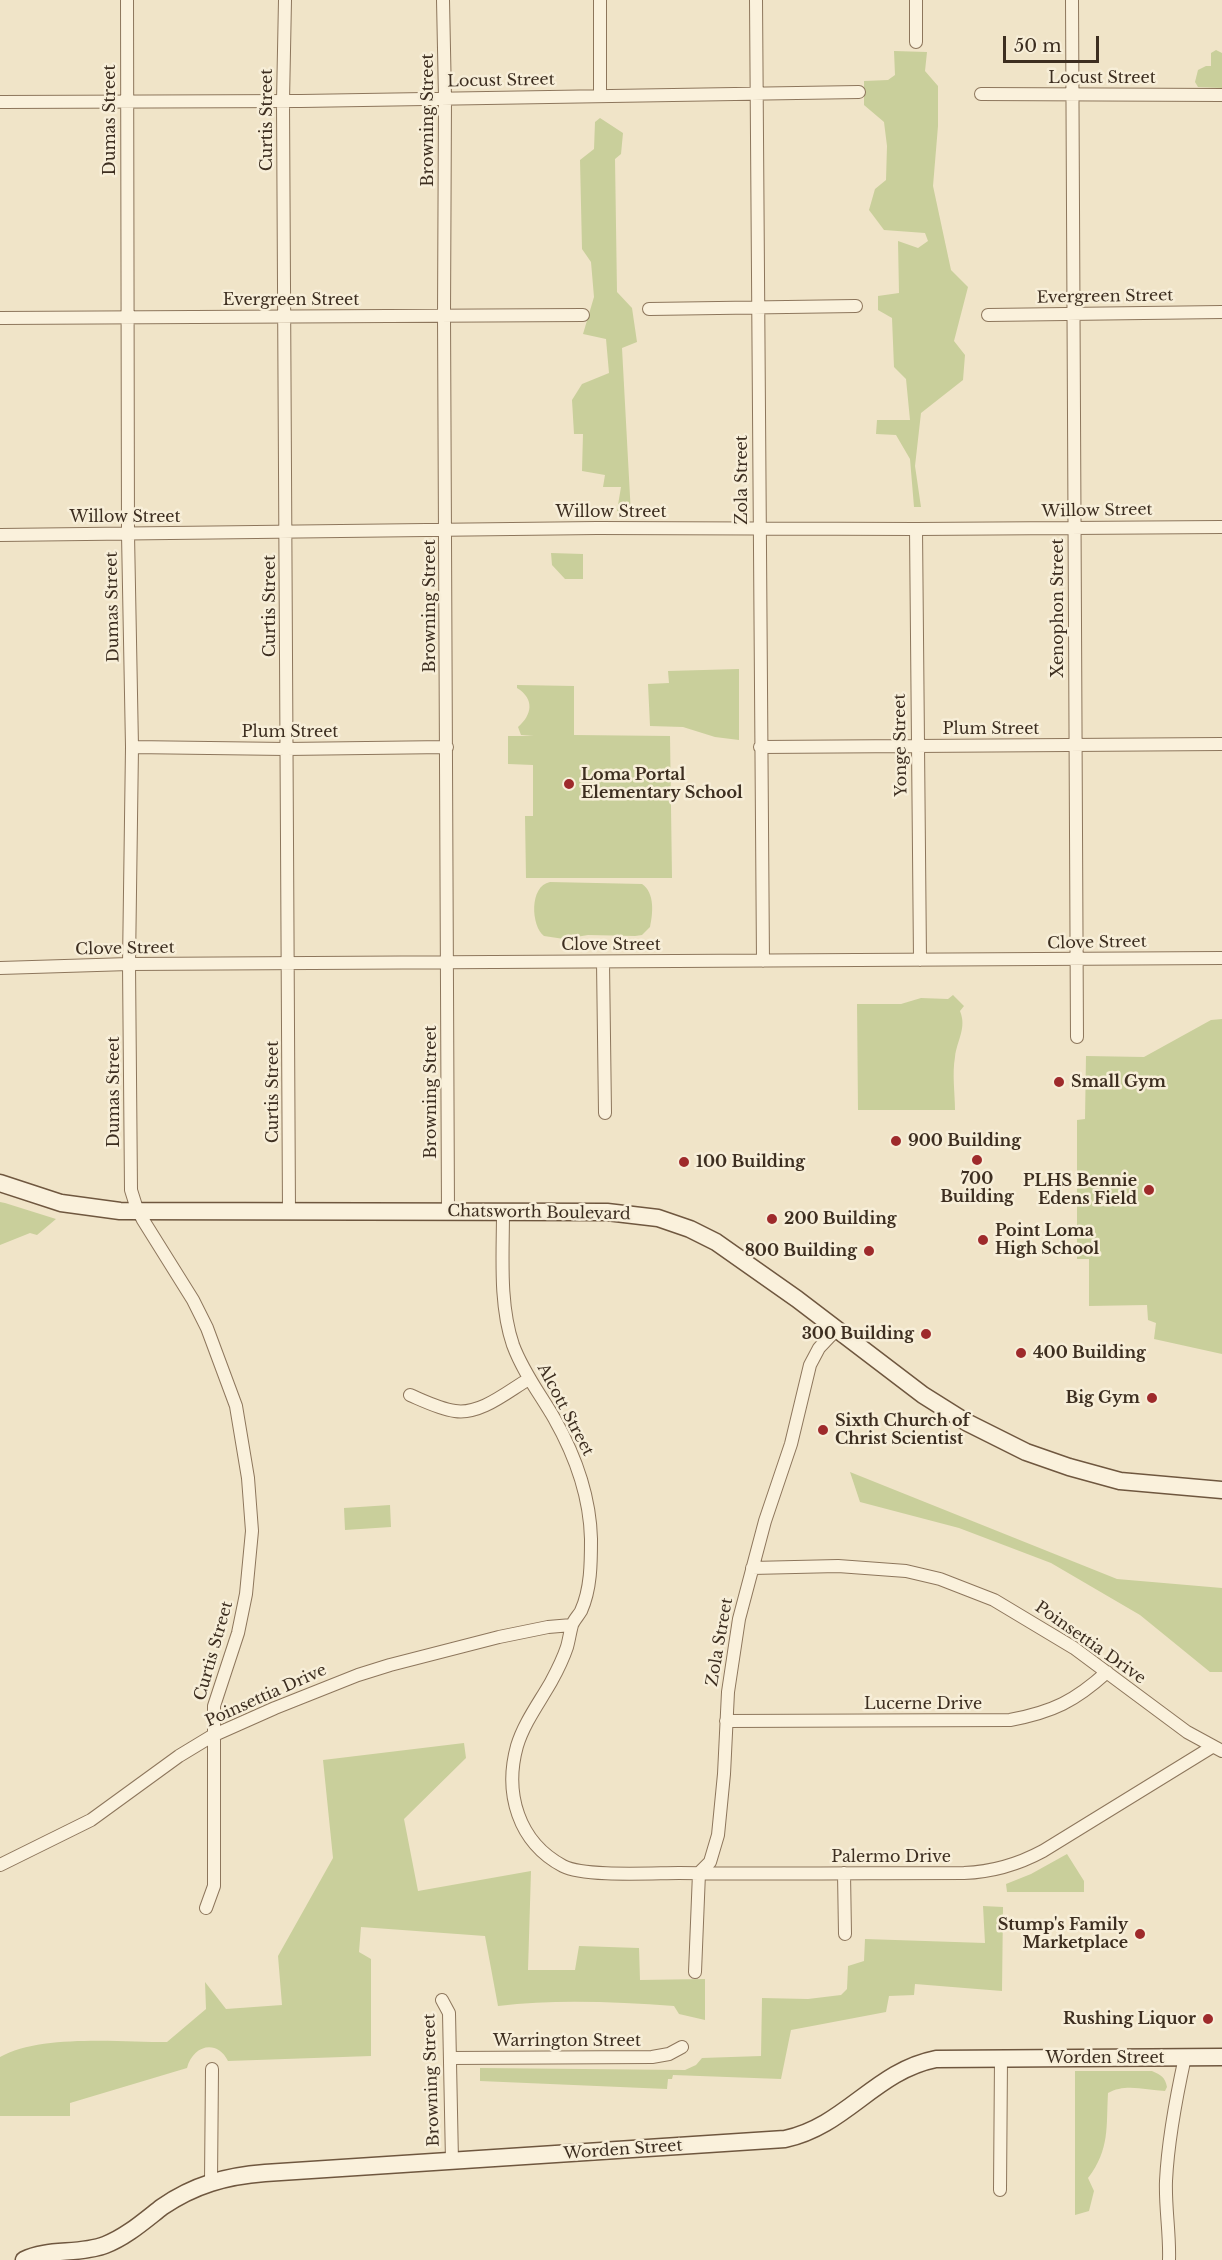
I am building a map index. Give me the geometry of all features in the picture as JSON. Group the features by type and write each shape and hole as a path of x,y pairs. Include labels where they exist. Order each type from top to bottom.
{"main road":[{"name":"Chatsworth Boulevard","path":"0,1183 61,1203 106,1210 631,1213 658,1218 690,1228 724,1247 936,1404 980,1430 1026,1452 1120,1481 1222,1490"},
{"path":"1185,1487 1198,1500 1222,1501"},
{"name":"Worden Street","path":"24,2260 37,2254 67,2257 97,2248 115,2241 171,2201 212,2181 243,2175 785,2139 815,2130 829,2122 889,2078 913,2064 944,2058 1222,2057"}],"street":[{"name":"Dumas Street","path":"127,0 128,534 132,747 129,964 131,1190 138,1211"},
{"name":"Curtis Street","path":"285,0 283,101 289,1211"},
{"name":"Browning Street","path":"443,0 448,1211"},
{"path":"600,0 600,96"},
{"name":"Zola Street","path":"756,0 763,961"},
{"path":"916,0 916,42"},
{"name":"Xenophon Street","path":"1072,0 1077,1037"},
{"name":"Locust Street","path":"0,102 283,101 859,92"},
{"name":"Locust Street","path":"981,94 1222,95"},
{"path":"649,309 856,306"},
{"name":"Evergreen Street","path":"987,315 1222,312"},
{"name":"Evergreen Street","path":"0,318 583,315"},
{"name":"Willow Street","path":"0,534 597,528 759,530 1222,526"},
{"name":"Yonge Street","path":"916,529 920,960"},
{"name":"Plum Street","path":"760,747 1222,744"},
{"name":"Plum Street","path":"132,747 286,749 447,747"},
{"name":"Clove Street","path":"0,968 129,964 288,965 1222,958"},
{"path":"603,962 604,1113"},
{"name":"Curtis Street","path":"138,1211 194,1300 207,1328 236,1406 248,1478 252,1531 246,1594 238,1633 215,1702 212,1736 214,1886 206,1908"},
{"name":"Alcott Street","path":"503,1212 507,1321 513,1343 529,1379 555,1420 575,1459 587,1505 591,1540 589,1581 581,1609 572,1625 560,1665 523,1732 517,1747 513,1770 512,1795 520,1823 541,1852"},
{"name":"Zola Street","path":"695,1972 699,1873 710,1862 718,1835 732,1652 752,1568 791,1444 810,1365 815,1353 836,1330"},
{"path":"410,1395 450,1410 467,1411 486,1404 529,1379"},
{"name":"Poinsettia Drive","path":"752,1568 860,1567 906,1571 940,1579 994,1600 1043,1627 1187,1732 1217,1749"},
{"name":"Poinsettia Drive","path":"0,1865 91,1820 179,1756 212,1736 326,1687 390,1665 499,1637 548,1627 572,1625"},
{"name":"Lucerne Drive","path":"726,1721 1011,1720 1036,1715 1074,1700 1107,1672"},
{"name":"Palermo Drive","path":"541,1852 565,1868 592,1872 964,1873 1004,1868 1042,1851 1217,1749"},
{"path":"844,1874 845,1934"},
{"name":"Browning Street","path":"442,2000 449,2013 452,2160"},
{"name":"Warrington Street","path":"450,2058 652,2057 669,2054 682,2047"},
{"path":"1168,2260 1166,2221 1168,2158 1185,2057"},
{"path":"1000,2190 1001,2059"},
{"path":"212,2070 212,2181"}],"green space":[{"path":"1216,50 1222,53 1222,88 1198,87 1195,82 1198,70 1211,66 1211,53"},
{"path":"894,51 927,52 925,71 938,86 938,126 933,186 951,270 968,287 954,341 965,355 963,380 921,413 915,466 921,507 914,507 910,459 896,435 876,434 877,420 910,420 906,379 894,367 892,318 878,310 878,296 899,293 898,241 918,248 928,241 925,233 884,230 869,210 875,189 886,180 887,146 884,122 864,105 864,81 888,80 895,75"},
{"path":"600,118 623,133 621,154 615,159 617,292 632,308 637,342 622,348 631,515 617,511 621,487 603,487 605,475 582,471 583,434 574,434 572,400 582,384 609,373 606,339 583,334 594,297 591,262 582,249 580,160 594,149 595,122"},
{"path":"551,553 583,554 583,579 565,579 552,565"},
{"path":"739,669 739,740 715,737 683,727 650,726 648,684 669,683 668,671"},
{"path":"517,685 574,686 574,735 670,736 672,878 526,878 525,816 533,816 533,765 508,764 508,736 534,736 521,735 518,727 529,712 529,702"},
{"path":"550,882 642,884 651,898 650,927 642,935 635,936 588,935 564,939 544,936 536,924 535,898 543,885"},
{"path":"953,995 964,1006 960,1011 962,1029 954,1063 955,1110 858,1110 857,1004 901,1004 921,998 948,999"},
{"name":"PLHS Bennie Edens Field","path":"1222,1019 1222,1354 1154,1339 1156,1323 1148,1320 1147,1305 1089,1306 1089,1259 1077,1259 1077,1120 1085,1119 1086,1056 1144,1057 1211,1020"},
{"path":"0,1202 56,1219 37,1235 30,1233 0,1245"},
{"path":"850,1472 1117,1579 1222,1588 1222,1672 1210,1672 1140,1615 1051,1563 959,1528 860,1502"},
{"path":"390,1505 391,1527 345,1530 344,1508"},
{"path":"464,1743 466,1758 404,1819 418,1891 531,1871 528,1970 575,1970 579,1946 639,1948 640,1980 705,1979 705,2020 679,2014 674,2006 564,2002 498,2006 485,1936 361,1927 359,1952 371,1959 371,2056 228,2061 223,2054 212,2047 194,2054 187,2068 70,2103 70,2116 0,2116 0,2057 17,2050 58,2042 167,2042 206,2009 205,1982 226,2009 282,2005 278,1956 333,1858 323,1760"},
{"path":"1067,1854 1084,1881 1084,1892 1007,1892 1006,1884 1031,1874"},
{"path":"983,1906 1003,1907 1002,1991 915,1984 914,1995 889,1996 886,2012 791,2030 781,2079 673,2075 672,2079 668,2079 667,2089 480,2081 480,2068 685,2070 696,2065 702,2058 761,2056 762,1998 808,1999 841,1995 847,1989 848,1966 864,1961 865,1939 985,1943"},
{"path":"1075,2071 1152,2071 1162,2077 1167,2087 1165,2091 1121,2088 1108,2093 1107,2127 1103,2147 1088,2178 1094,2191 1089,2211 1075,2215"}],"place":[{"name":"Loma Portal Elementary School","path":"569,784"},
{"name":"Small Gym","path":"1059,1082"},
{"name":"900 Building","path":"896,1141"},
{"name":"700 Building","path":"977,1160"},
{"name":"100 Building","path":"684,1162"},
{"name":"PLHS Bennie Edens Field","path":"1149,1190"},
{"name":"200 Building","path":"772,1219"},
{"name":"Point Loma High School","path":"983,1240"},
{"name":"800 Building","path":"869,1251"},
{"name":"300 Building","path":"926,1334"},
{"name":"400 Building","path":"1021,1353"},
{"name":"Big Gym","path":"1152,1398"},
{"name":"Sixth Church of Christ Scientist","path":"823,1430"},
{"name":"Stump's Family Marketplace","path":"1140,1934"},
{"name":"Rushing Liquor","path":"1208,2019"}]}
